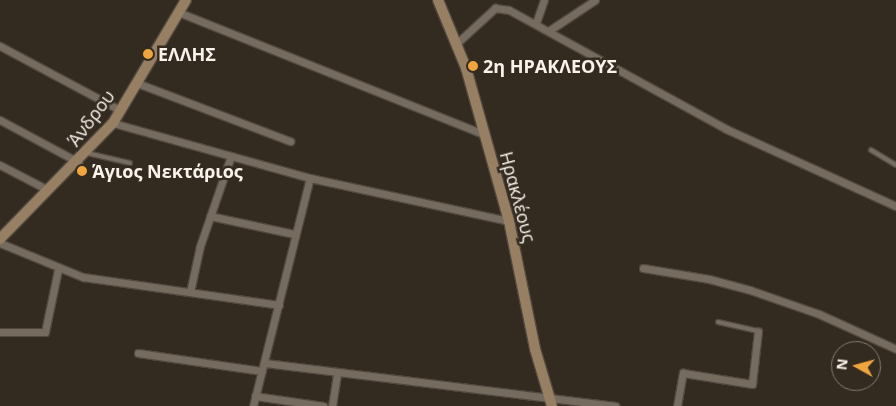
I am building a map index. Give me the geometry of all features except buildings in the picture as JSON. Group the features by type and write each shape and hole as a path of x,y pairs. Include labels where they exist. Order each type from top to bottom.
{"street":[{"name":"Άνδρου","path":"0,239 48,190 87,154 112,122 138,83 186,0"},
{"name":"Ηρακλέους","path":"438,0 456,43 509,221 550,402"},
{"path":"536,22 544,0"},
{"path":"550,30 595,0"},
{"path":"456,43 495,8 536,22 726,129 896,206"},
{"path":"178,12 483,134"},
{"path":"0,46 120,110"},
{"path":"138,83 290,141"},
{"path":"0,120 78,162"},
{"path":"112,122 310,178 509,221"},
{"path":"190,292 210,216 231,156"},
{"path":"0,165 48,190"},
{"path":"253,406 279,305 294,234 310,178"},
{"path":"210,216 294,234"},
{"path":"0,243 58,270 279,305"},
{"path":"643,268 709,278 750,290 819,314 896,349"},
{"path":"0,332 45,332 58,270"},
{"path":"677,406 683,372 752,384 758,331"},
{"path":"138,353 262,371"},
{"path":"265,363 550,402 615,406"},
{"path":"332,406 337,373"},
{"path":"256,396 323,406"}],"lane":[{"path":"871,150 896,165"},
{"path":"87,154 130,163"},
{"path":"718,322 758,331"}],"place":[{"name":"ΕΛΛΗΣ","path":"148,54"},
{"name":"2η ΗΡΑΚΛΕΟΥΣ","path":"473,66"},
{"name":"Άγιος Νεκτάριος","path":"82,171"}]}
